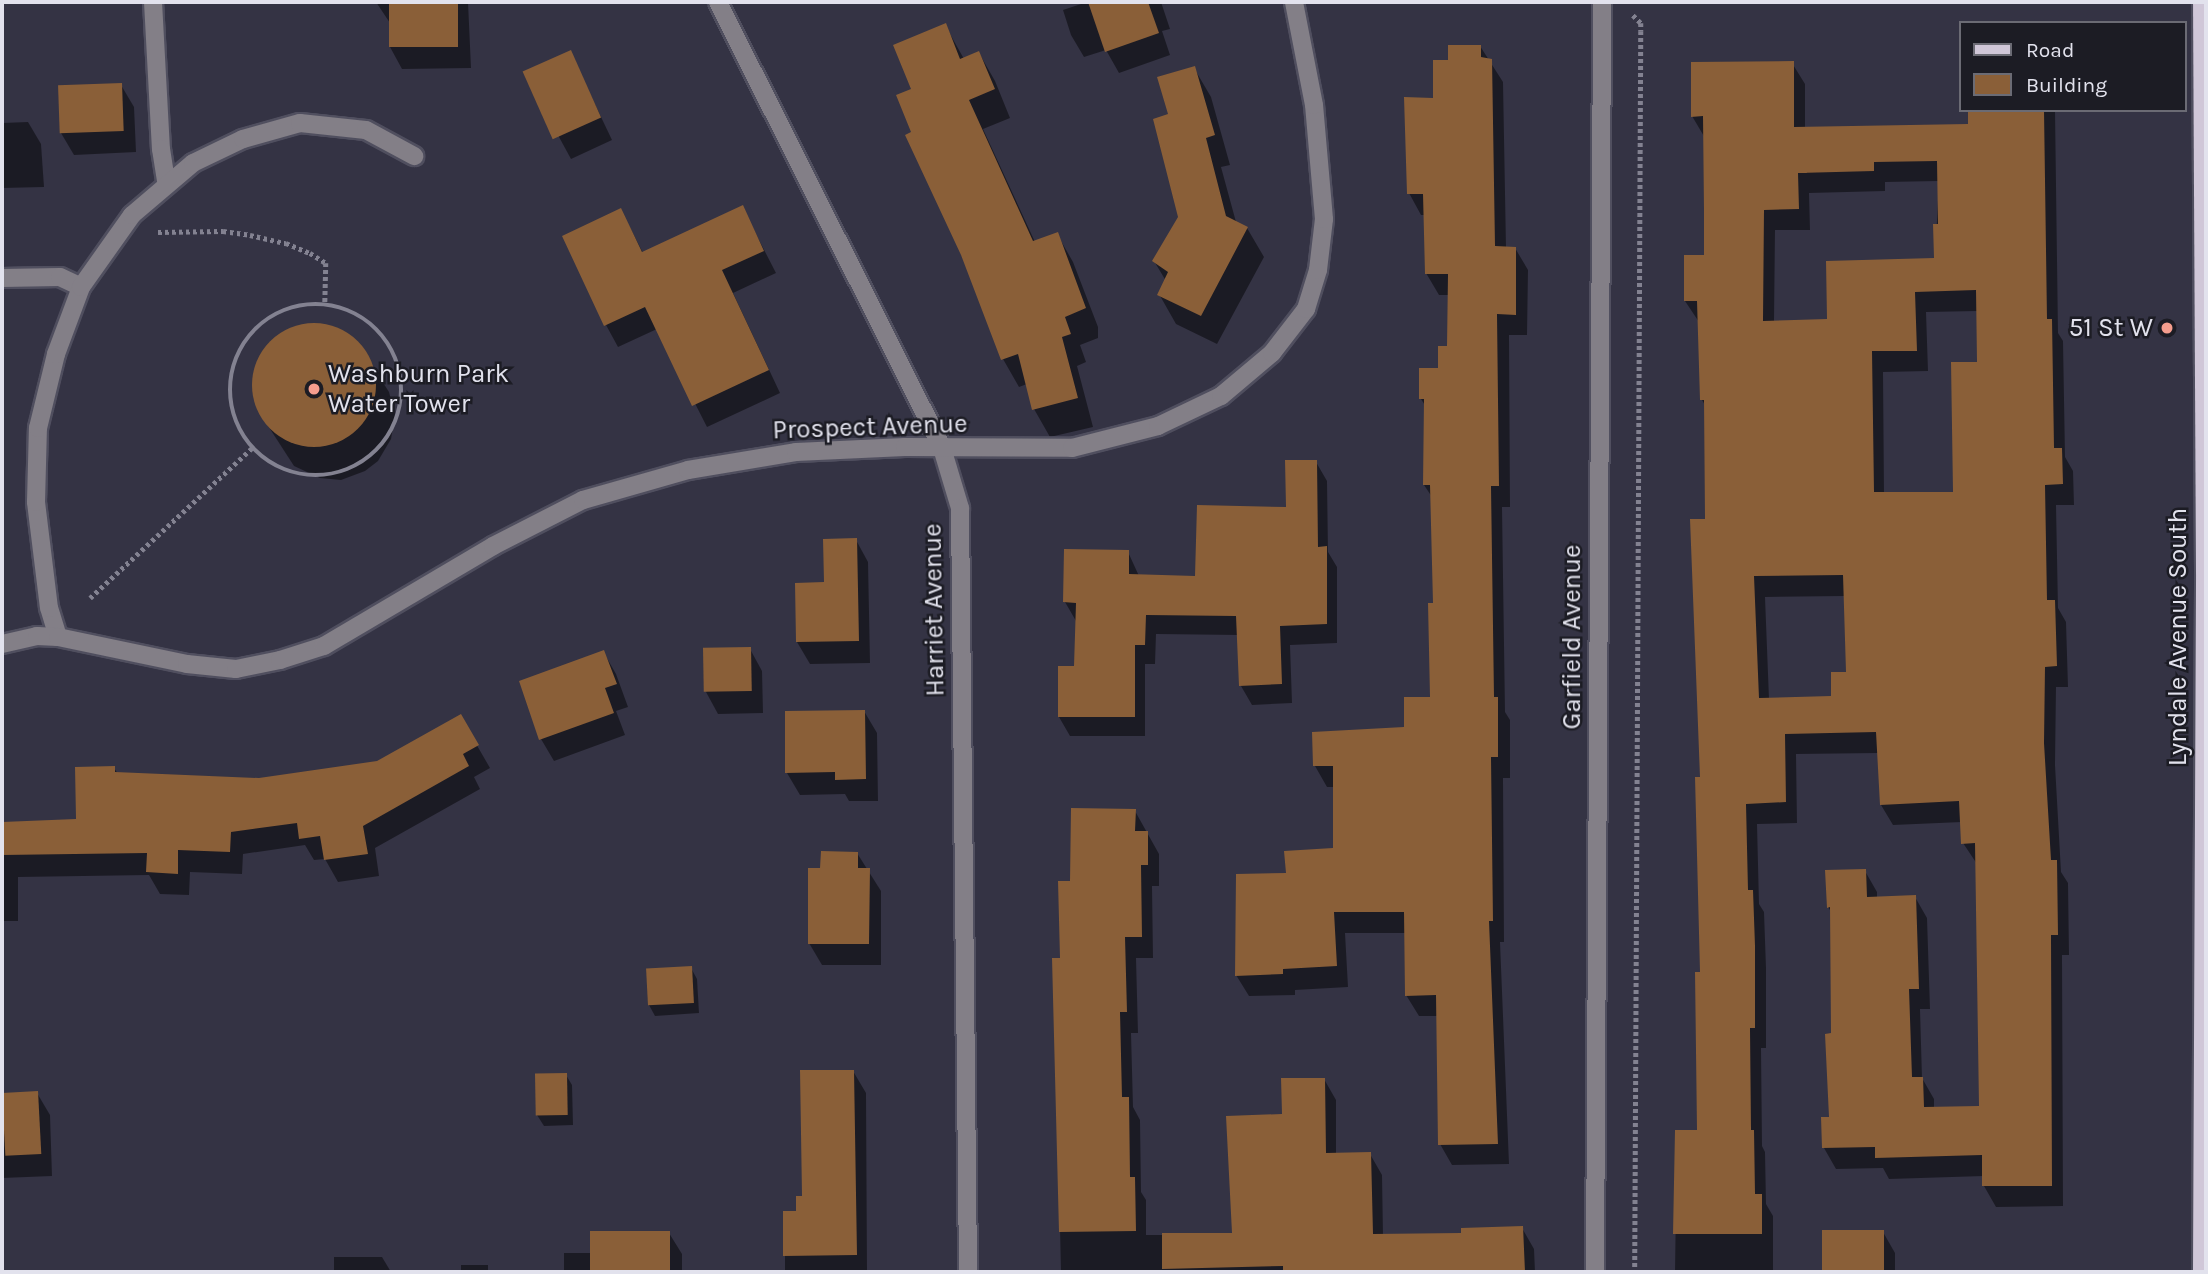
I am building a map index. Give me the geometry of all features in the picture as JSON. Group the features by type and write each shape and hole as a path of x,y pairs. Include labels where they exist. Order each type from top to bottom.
{"main road":[{"name":"Lyndale Avenue South","path":"2202,2 2205,214 2202,1272"}],"street":[{"path":"153,2 161,149 167,185"},
{"name":"Harriet Avenue","path":"718,2 942,448 960,508 968,1272"},
{"name":"Prospect Avenue","path":"2,643 37,636 58,637 187,664 236,669 280,660 324,646 493,546 583,500 688,470 796,452 942,448 1072,449 1158,426 1221,396 1272,353 1306,309 1318,270 1324,219 1314,105 1294,2"},
{"name":"Garfield Avenue","path":"1595,1272 1602,2"},
{"path":"58,637 49,608 36,502 38,428 56,354 81,286 132,215 193,163 243,139 300,122 366,130 414,156"},
{"path":"2,278 60,277 81,286"}],"path":[{"path":"1633,15 1640,23 1642,31 1634,1272"},
{"path":"153,232 223,231 250,234 286,243 310,253 326,262 325,304"},
{"path":"325,304 356,313 372,324 396,356 402,374 403,394 392,432 365,462 348,471 328,476 288,472 271,464 252,448 240,431 231,407 230,381 236,356 250,334 269,318 292,307 325,304"},
{"path":"90,598 252,448"}],"building":[{"path":"389,2 458,2 458,47 389,47"},
{"path":"1088,2 1148,2 1159,33 1105,52"},
{"path":"946,23 960,59 979,51 995,89 969,100 1033,241 1058,232 1086,308 1065,317 1071,334 1062,337 1078,398 1032,410 1018,354 1001,360 961,255 905,135 911,132 896,95 911,89 893,45"},
{"path":"1448,45 1481,45 1481,57 1492,59 1495,246 1516,247 1516,315 1497,314 1499,486 1491,486 1494,697 1498,697 1498,757 1491,757 1493,921 1489,921 1498,1144 1438,1145 1436,995 1405,996 1404,912 1334,912 1337,966 1283,969 1283,974 1235,976 1236,874 1286,873 1284,851 1333,848 1333,766 1313,766 1312,732 1404,727 1404,697 1430,697 1428,603 1433,603 1430,485 1423,485 1424,399 1419,399 1419,368 1438,368 1438,346 1447,346 1448,274 1425,274 1423,194 1407,194 1404,97 1433,98 1433,60 1448,60"},
{"path":"571,50 601,118 553,139 523,72"},
{"path":"1794,61 1794,127 1968,124 1968,112 2044,112 2047,319 2052,319 2054,448 2062,448 2063,484 2045,485 2047,600 2055,600 2057,666 2045,667 2044,743 2051,860 2057,860 2058,935 2051,935 2052,1186 1982,1186 1982,1155 1875,1158 1875,1147 1822,1148 1821,1117 1829,1117 1825,1034 1831,1033 1830,907 1827,908 1825,870 1866,869 1867,897 1916,895 1919,989 1909,989 1912,1077 1923,1077 1924,1107 1979,1106 1975,843 1961,844 1959,801 1880,805 1876,732 1785,734 1786,802 1746,804 1748,890 1753,890 1755,946 1755,1028 1750,1028 1751,1130 1754,1130 1755,1194 1762,1194 1762,1234 1673,1234 1675,1130 1697,1130 1695,972 1700,972 1695,777 1700,777 1690,519 1705,519 1704,400 1700,400 1697,301 1684,301 1684,255 1704,255 1703,116 1691,117 1691,62","holes":["1937,161 1938,224 1933,224 1934,258 1826,261 1827,319 1763,321 1764,210 1799,209 1798,173 1874,171 1874,162","1976,290 1977,362 1951,362 1953,492 1874,492 1872,351 1917,351 1915,292","1843,575 1846,672 1831,672 1831,696 1759,698 1754,576"]},
{"path":"1195,66 1215,135 1206,138 1226,216 1248,227 1201,316 1157,295 1168,272 1152,261 1178,217 1153,119 1168,114 1157,77"},
{"path":"122,83 124,131 60,133 58,85"},
{"path":"743,205 764,251 722,270 769,370 692,406 645,307 604,326 562,236 621,208 642,252"},
{"name":"Washburn Park Water Tower","path":"314,323 338,328 358,341 371,361 376,385 371,409 358,429 338,442 314,447 290,442 270,429 257,409 252,385 257,361 270,341 290,328"},
{"path":"1285,460 1317,460 1318,547 1327,546 1327,624 1280,626 1282,684 1239,686 1236,616 1146,615 1145,645 1135,645 1135,717 1058,717 1058,666 1074,666 1076,603 1063,602 1064,549 1129,550 1129,574 1195,576 1197,505 1286,507"},
{"path":"857,538 859,641 796,642 795,583 824,582 823,539"},
{"path":"751,647 752,691 704,692 703,648"},
{"path":"604,650 617,684 605,688 614,713 539,740 519,681"},
{"path":"865,710 866,779 835,780 835,772 785,773 785,711"},
{"path":"461,714 479,745 463,754 469,766 363,826 368,854 324,860 320,836 299,839 297,823 231,832 230,852 178,850 178,874 146,872 147,853 2,855 2,822 76,819 75,767 115,766 115,772 259,778 377,761"},
{"path":"1071,808 1136,809 1135,831 1148,831 1148,865 1141,865 1142,937 1125,937 1127,1012 1120,1012 1122,1097 1129,1097 1130,1177 1135,1177 1136,1231 1059,1232 1052,958 1060,958 1058,881 1070,881"},
{"path":"821,851 858,852 858,868 870,868 869,944 808,944 808,868 820,868"},
{"path":"692,966 694,1003 648,1005 646,968"},
{"path":"800,1070 854,1070 857,1255 783,1256 783,1211 796,1211 796,1196 802,1196"},
{"path":"567,1073 568,1115 536,1116 535,1074"},
{"path":"1281,1078 1325,1078 1326,1153 1371,1152 1373,1234 1461,1233 1461,1228 1523,1226 1525,1272 1283,1272 1283,1266 1162,1269 1162,1233 1232,1233 1226,1116 1282,1114"},
{"path":"38,1091 41,1154 5,1156 2,1093"},
{"path":"1822,1230 1884,1230 1884,1272 1822,1272"},
{"path":"590,1231 670,1231 670,1272 590,1272"}],"place":[{"name":"51 St W","path":"2167,328"},
{"name":"Washburn Park Water Tower","path":"314,389"}]}
